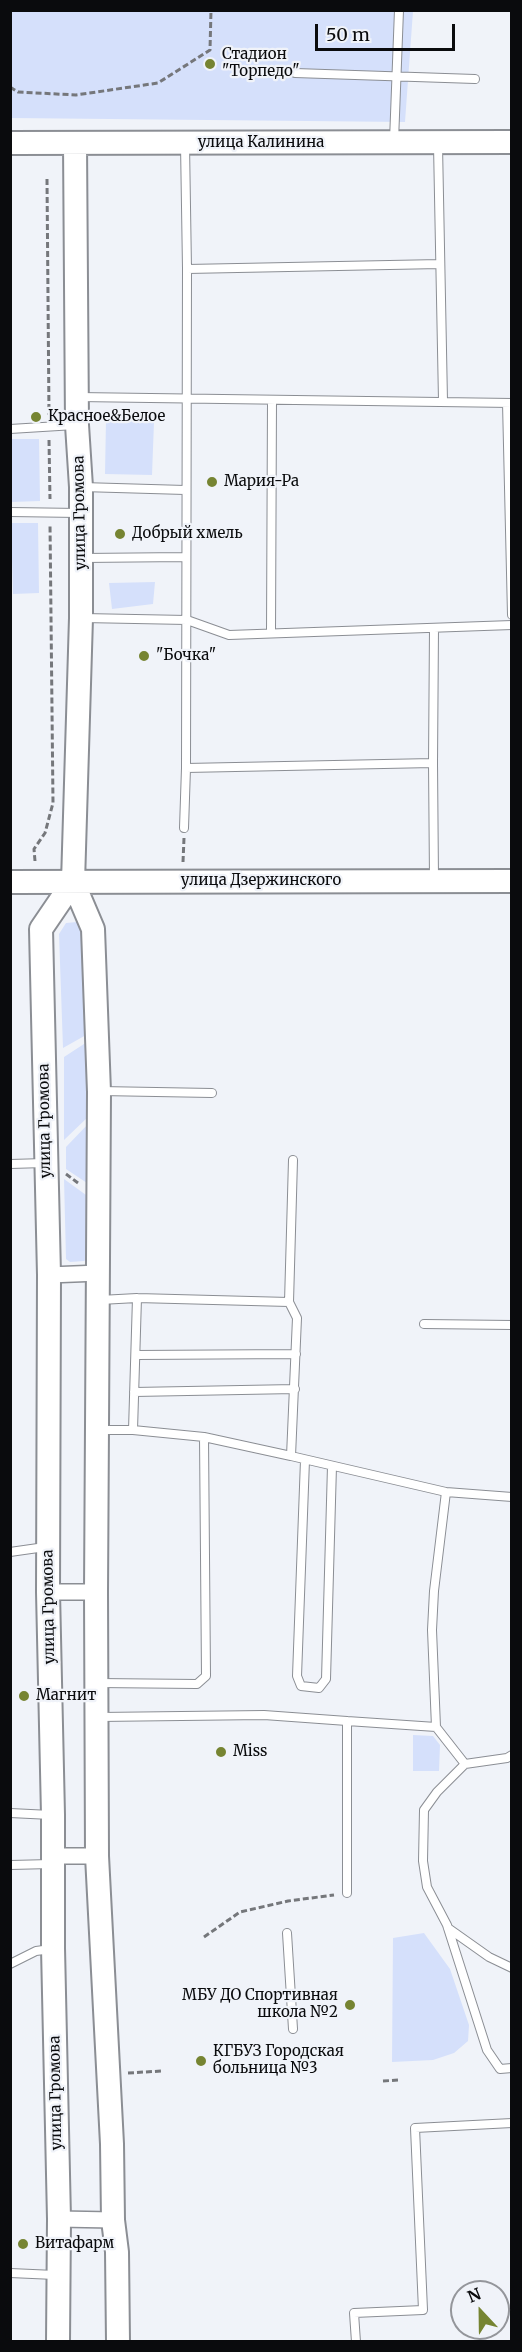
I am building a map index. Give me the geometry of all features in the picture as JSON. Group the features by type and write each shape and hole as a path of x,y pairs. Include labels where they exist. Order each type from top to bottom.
{"street":[{"name":"улица Калинина","path":"10,143 512,142"},
{"name":"улица Громова","path":"75,143 81,618 73,882 93,928 99,1092 97,1856 111,2133 113,2220 117,2252 118,2342"},
{"name":"улица Дзержинского","path":"10,882 512,881"},
{"name":"улица Громова","path":"58,2342 59,2219 48,1592 49,1275 41,929 73,882"},
{"path":"49,1275 99,1273"},
{"path":"48,1592 96,1592"},
{"path":"53,1860 97,1856"},
{"path":"59,2219 113,2220"}],"lane":[{"path":"394,143 399,10"},
{"path":"296,73 475,79"},
{"path":"184,828 187,400 185,143"},
{"path":"438,143 443,401"},
{"path":"187,269 440,264"},
{"path":"77,397 509,403 512,615"},
{"path":"271,633 272,400"},
{"path":"10,429 77,425"},
{"path":"81,487 185,490"},
{"path":"10,512 81,513"},
{"path":"81,558 185,557"},
{"path":"81,618 185,620 229,635 512,625"},
{"path":"434,628 434,880"},
{"path":"186,768 433,763"},
{"path":"99,1092 212,1093"},
{"path":"291,1456 297,1318 288,1302 292,1160"},
{"path":"10,1164 46,1161"},
{"path":"99,1300 137,1298 288,1302"},
{"path":"133,1430 137,1298"},
{"path":"424,1324 512,1325"},
{"path":"136,1355 296,1354"},
{"path":"134,1392 295,1389"},
{"path":"97,1430 133,1430 204,1437 446,1492 512,1497"},
{"path":"97,1683 197,1684 206,1676 204,1437"},
{"path":"305,1460 297,1676 301,1686 319,1688 326,1678 332,1466"},
{"path":"446,1492 434,1591 432,1630 436,1727 465,1764"},
{"path":"10,1552 49,1546"},
{"path":"98,1717 264,1716 436,1727"},
{"path":"347,1893 348,1721"},
{"path":"512,1755 507,1758 465,1764 437,1792 424,1810 423,1861 426,1887 448,1928 488,2050 500,2068 512,2068"},
{"path":"10,1814 53,1815"},
{"path":"10,1865 53,1860"},
{"path":"448,1928 489,1957 512,1968"},
{"path":"287,1933 293,2029"},
{"path":"10,1964 36,1951 53,1948"},
{"path":"356,2342 354,2313 423,2310 415,2128 512,2123"},
{"path":"10,2273 57,2275"}],"path":[{"path":"10,87 18,92 76,95 158,83 210,50 211,10"},
{"path":"36,882 34,849 45,833 53,803 47,179"},
{"path":"183,862 184,828"},
{"path":"46,1161 99,1198"},
{"path":"204,1937 240,1912 288,1901 347,1893"},
{"path":"120,2073 162,2071"},
{"path":"383,2081 399,2080"}],"shaded area":[{"name":"Стадион \"Торпедо\"","path":"10,11 413,11 405,122 11,118"},
{"path":"106,420 154,422 152,475 105,474"},
{"path":"11,439 39,439 40,501 11,502"},
{"path":"11,523 38,523 39,593 13,594"},
{"path":"155,582 153,604 112,609 109,583"},
{"path":"77,922 83,931 86,1035 63,1048 59,934 66,923"},
{"path":"87,1042 89,1116 64,1140 64,1057"},
{"path":"89,1123 90,1185 66,1169 66,1147"},
{"path":"64,1179 86,1195 90,1257 84,1261 70,1262 66,1259"},
{"path":"413,1735 433,1736 440,1745 439,1771 413,1771"},
{"path":"424,1933 450,1969 469,2025 468,2041 454,2053 433,2060 392,2062 393,1938"}],"place":[{"name":"Стадион \"Торпедо\"","path":"210,64"},
{"name":"Красное&Белое","path":"36,417"},
{"name":"Мария-Ра","path":"212,482"},
{"name":"Добрый хмель","path":"120,534"},
{"name":"\"Бочка\"","path":"144,656"},
{"name":"Магнит","path":"24,1696"},
{"name":"Miss","path":"221,1752"},
{"name":"МБУ ДО Спортивная школа №2","path":"350,2005"},
{"name":"КГБУЗ Городская больница №3","path":"201,2061"},
{"name":"Витафарм","path":"23,2244"}]}
